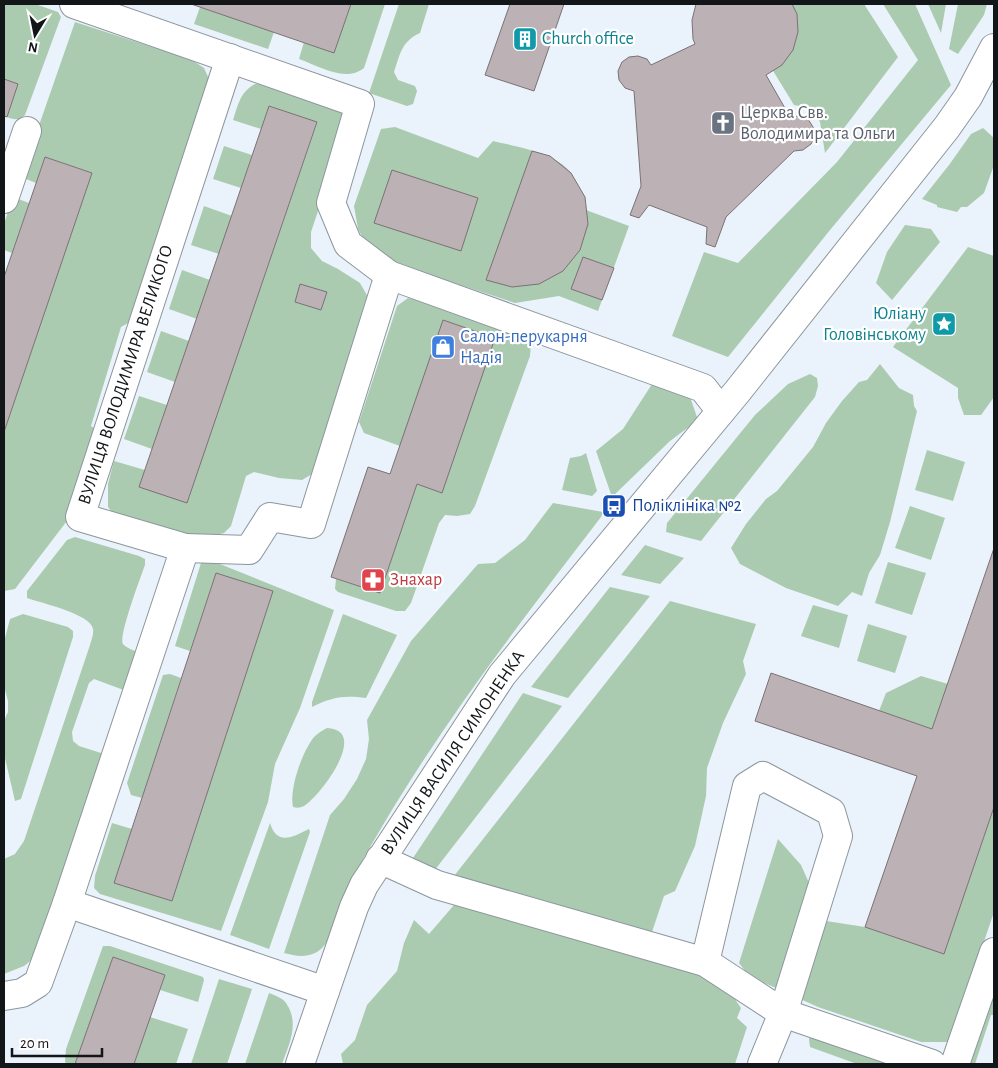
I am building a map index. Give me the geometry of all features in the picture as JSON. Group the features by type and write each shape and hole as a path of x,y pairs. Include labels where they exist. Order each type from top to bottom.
{"street":[{"path":"74,4 360,104 331,203 348,244 389,275 703,388 721,411"},
{"name":"ВУЛИЦЯ ВАСИЛЯ СИМОНЕНКА","path":"300,1064 354,907 364,885 502,674 721,411 947,127 968,97 994,48"},
{"name":"ВУЛИЦЯ ВОЛОДИМИРА ВЕЛИКОГО","path":"184,548 80,517 230,58"},
{"path":"4,199 27,131"},
{"path":"4,996 22,993 38,983 67,903 184,548 249,550 270,517 311,524 389,275"},
{"path":"705,962 747,786 763,776 831,812 838,836 783,1013 762,1064"},
{"path":"380,859 437,885 705,962 783,1013 932,1064"},
{"path":"67,903 325,991"},
{"path":"955,1064 994,952"}],"green space":[{"path":"4,4 35,4 58,12 61,17 25,115 18,119 4,116"},
{"path":"351,4 385,4 364,68 349,74 340,74 299,59 304,42 334,52"},
{"path":"399,4 429,4 420,33 405,44 394,72 398,80 415,86 417,91 413,104 407,106 369,93"},
{"path":"732,4 864,4 898,57 825,153 820,122 809,108 794,105"},
{"path":"883,4 915,4 951,85 830,230 728,357 672,336 704,252 738,263 837,162 918,60"},
{"path":"928,4 946,4 941,33"},
{"path":"958,4 987,4 984,15 958,54 949,49"},
{"path":"200,7 274,32 268,49 194,24"},
{"path":"75,22 192,60 204,68 209,79 137,318 121,327 91,426 99,432 73,513 15,589 4,591 4,432 92,173 45,157 36,183 21,177"},
{"path":"255,84 268,84 347,110 348,122 311,232 311,248 322,261 360,283 368,297 312,474 302,480 279,478 254,472 246,476 231,526 224,533 204,538 118,520 108,507 108,484 114,461 145,470 187,502 317,123 270,106 261,129 233,120 243,95"},
{"path":"395,127 478,158 493,141 535,151 556,160 564,166 573,177 586,210 629,226 598,311 559,296 515,303 394,263 370,251 358,229 354,206 381,129"},
{"path":"983,128 994,138 994,165 984,193 967,207 961,207 957,212 937,207 937,205 922,199 971,134"},
{"path":"224,146 252,155 241,188 213,179"},
{"path":"13,197 29,203 12,253 4,250 4,224"},
{"path":"204,206 232,216 219,254 191,245"},
{"path":"905,225 931,229 940,242 892,300 876,283 887,252"},
{"path":"968,247 994,256 994,397 981,415 964,415 958,398 958,388 893,347"},
{"path":"182,270 210,280 197,319 169,309"},
{"path":"408,298 429,302 527,335 531,343 530,356 475,506 470,514 445,515 439,523 411,603 405,611 396,611 338,592 335,589 336,579 380,593 417,484 494,338 443,321 400,446 364,433 359,422 397,306"},
{"path":"161,331 189,341 175,382 147,372"},
{"path":"880,364 899,388 913,395 914,406 917,411 880,555 869,573 862,596 852,592 838,606 786,588 740,564 731,548 746,524 766,499 777,491 813,447 826,423 842,401 859,382 867,380"},
{"path":"810,374 817,378 818,386 815,397 701,541 666,532 667,523 755,415 788,384"},
{"path":"654,381 689,394 698,420 670,441 612,497 596,451 623,429"},
{"path":"139,396 167,405 152,449 124,439"},
{"path":"927,450 965,462 953,501 915,490"},
{"path":"586,453 597,491 592,496 562,490 570,458"},
{"path":"553,503 603,512 479,679 422,762 358,868 328,941 317,952 309,955 296,956 284,953 330,815 344,799 357,779 366,759 369,739 367,720 411,641 478,564 495,563 525,540"},
{"path":"910,506 945,518 931,560 895,548"},
{"path":"75,537 145,559 145,565 122,639 124,645 140,653 129,692 94,679 89,683 72,732 73,741 79,746 101,753 105,761 38,955 24,966 4,974 4,859 15,854 24,841 93,633 90,624 84,619 75,614 27,598 27,591 67,540"},
{"path":"645,545 684,558 660,584 621,575"},
{"path":"210,560 334,610 300,708 275,764 268,802 221,931 100,894 94,888 95,876 112,823 132,829 115,883 172,901 273,591 216,573 190,651 175,646 201,563"},
{"path":"888,562 926,573 912,615 875,603"},
{"path":"610,587 650,596 568,698 531,687"},
{"path":"670,601 756,624 743,661 746,674 723,723 707,768 706,796 695,846 675,891 664,896 652,932 454,876"},
{"path":"813,605 848,615 839,648 801,636"},
{"path":"23,614 68,627 73,631 73,637 21,799 15,801 4,754 4,721 8,712 8,701 4,686 4,642 10,619"},
{"path":"343,614 397,635 366,698 338,698 312,707 312,702"},
{"path":"868,624 907,636 895,673 857,661"},
{"path":"170,674 181,678 142,798 131,795 127,783 163,675"},
{"path":"921,676 948,684 932,729 879,711 886,693"},
{"path":"523,693 562,706 434,871 409,864"},
{"path":"327,728 339,731 344,739 343,751 338,764 312,800 303,807 293,807 293,791 301,761 314,737"},
{"path":"994,807 994,912 950,1042 921,1042 818,1007 749,976 739,963 778,839 801,865 826,921 865,927 944,953"},
{"path":"270,823 273,830 281,837 291,837 309,829 310,832 269,949 230,935"},
{"path":"474,897 693,973 728,989 741,1008 737,1018 747,1027 735,1064 343,1064 341,1054 355,1040 367,1005 397,971 404,943 414,920 429,934 454,905 471,910"},
{"path":"103,946 110,946 203,977 204,980 198,1002 160,990 165,975 113,957 75,1064 66,1064 66,1049"},
{"path":"994,974 994,1015 991,1015 975,1064 963,1064"},
{"path":"219,979 252,989 227,1064 191,1064"},
{"path":"269,993 283,1000 290,1011 293,1026 288,1049 282,1064 245,1064"},
{"path":"150,1017 188,1029 176,1064 134,1064"},
{"path":"811,1034 904,1064 857,1064 810,1047 809,1039"}],"building":[{"path":"191,4 351,4 334,53"},
{"name":"Church office","path":"510,4 564,4 534,91 485,75"},
{"name":"Церква Свв. Володимира та Ольги","path":"696,4 792,4 797,14 798,32 793,50 782,65 766,75 790,117 799,116 808,119 813,127 815,136 811,144 803,150 794,151 726,217 715,247 706,244 707,227 649,205 639,218 630,215 641,186 634,91 625,88 619,80 618,71 622,62 629,57 638,56 647,59 651,65 695,44 692,20"},
{"path":"4,79 18,84 7,117 4,116"},
{"path":"269,106 317,122 187,503 139,487"},
{"path":"532,151 550,156 571,173 585,197 588,224 580,250 563,271 539,284 512,287 486,280"},
{"path":"45,157 92,173 4,432 4,277"},
{"path":"392,170 478,198 461,251 374,223"},
{"path":"583,257 614,268 602,300 571,289"},
{"path":"300,284 327,292 321,310 295,302"},
{"path":"443,320 495,338 442,493 417,484 380,593 331,577 368,467 390,474"},
{"path":"994,548 994,807 944,954 865,927 917,776 755,721 771,673 932,729"},
{"path":"216,573 273,591 172,901 114,883"},
{"path":"113,957 165,975 134,1064 75,1064"}],"place":[{"name":"Church office","path":"525,39"},
{"name":"Церква Свв. Володимира та Ольги","path":"723,123"},
{"name":"Юліану Головінському","path":"944,324"},
{"name":"Салон-перукарня Надія","path":"443,347"},
{"name":"Поліклініка №2","path":"614,506"},
{"name":"Знахар","path":"373,580"}]}
